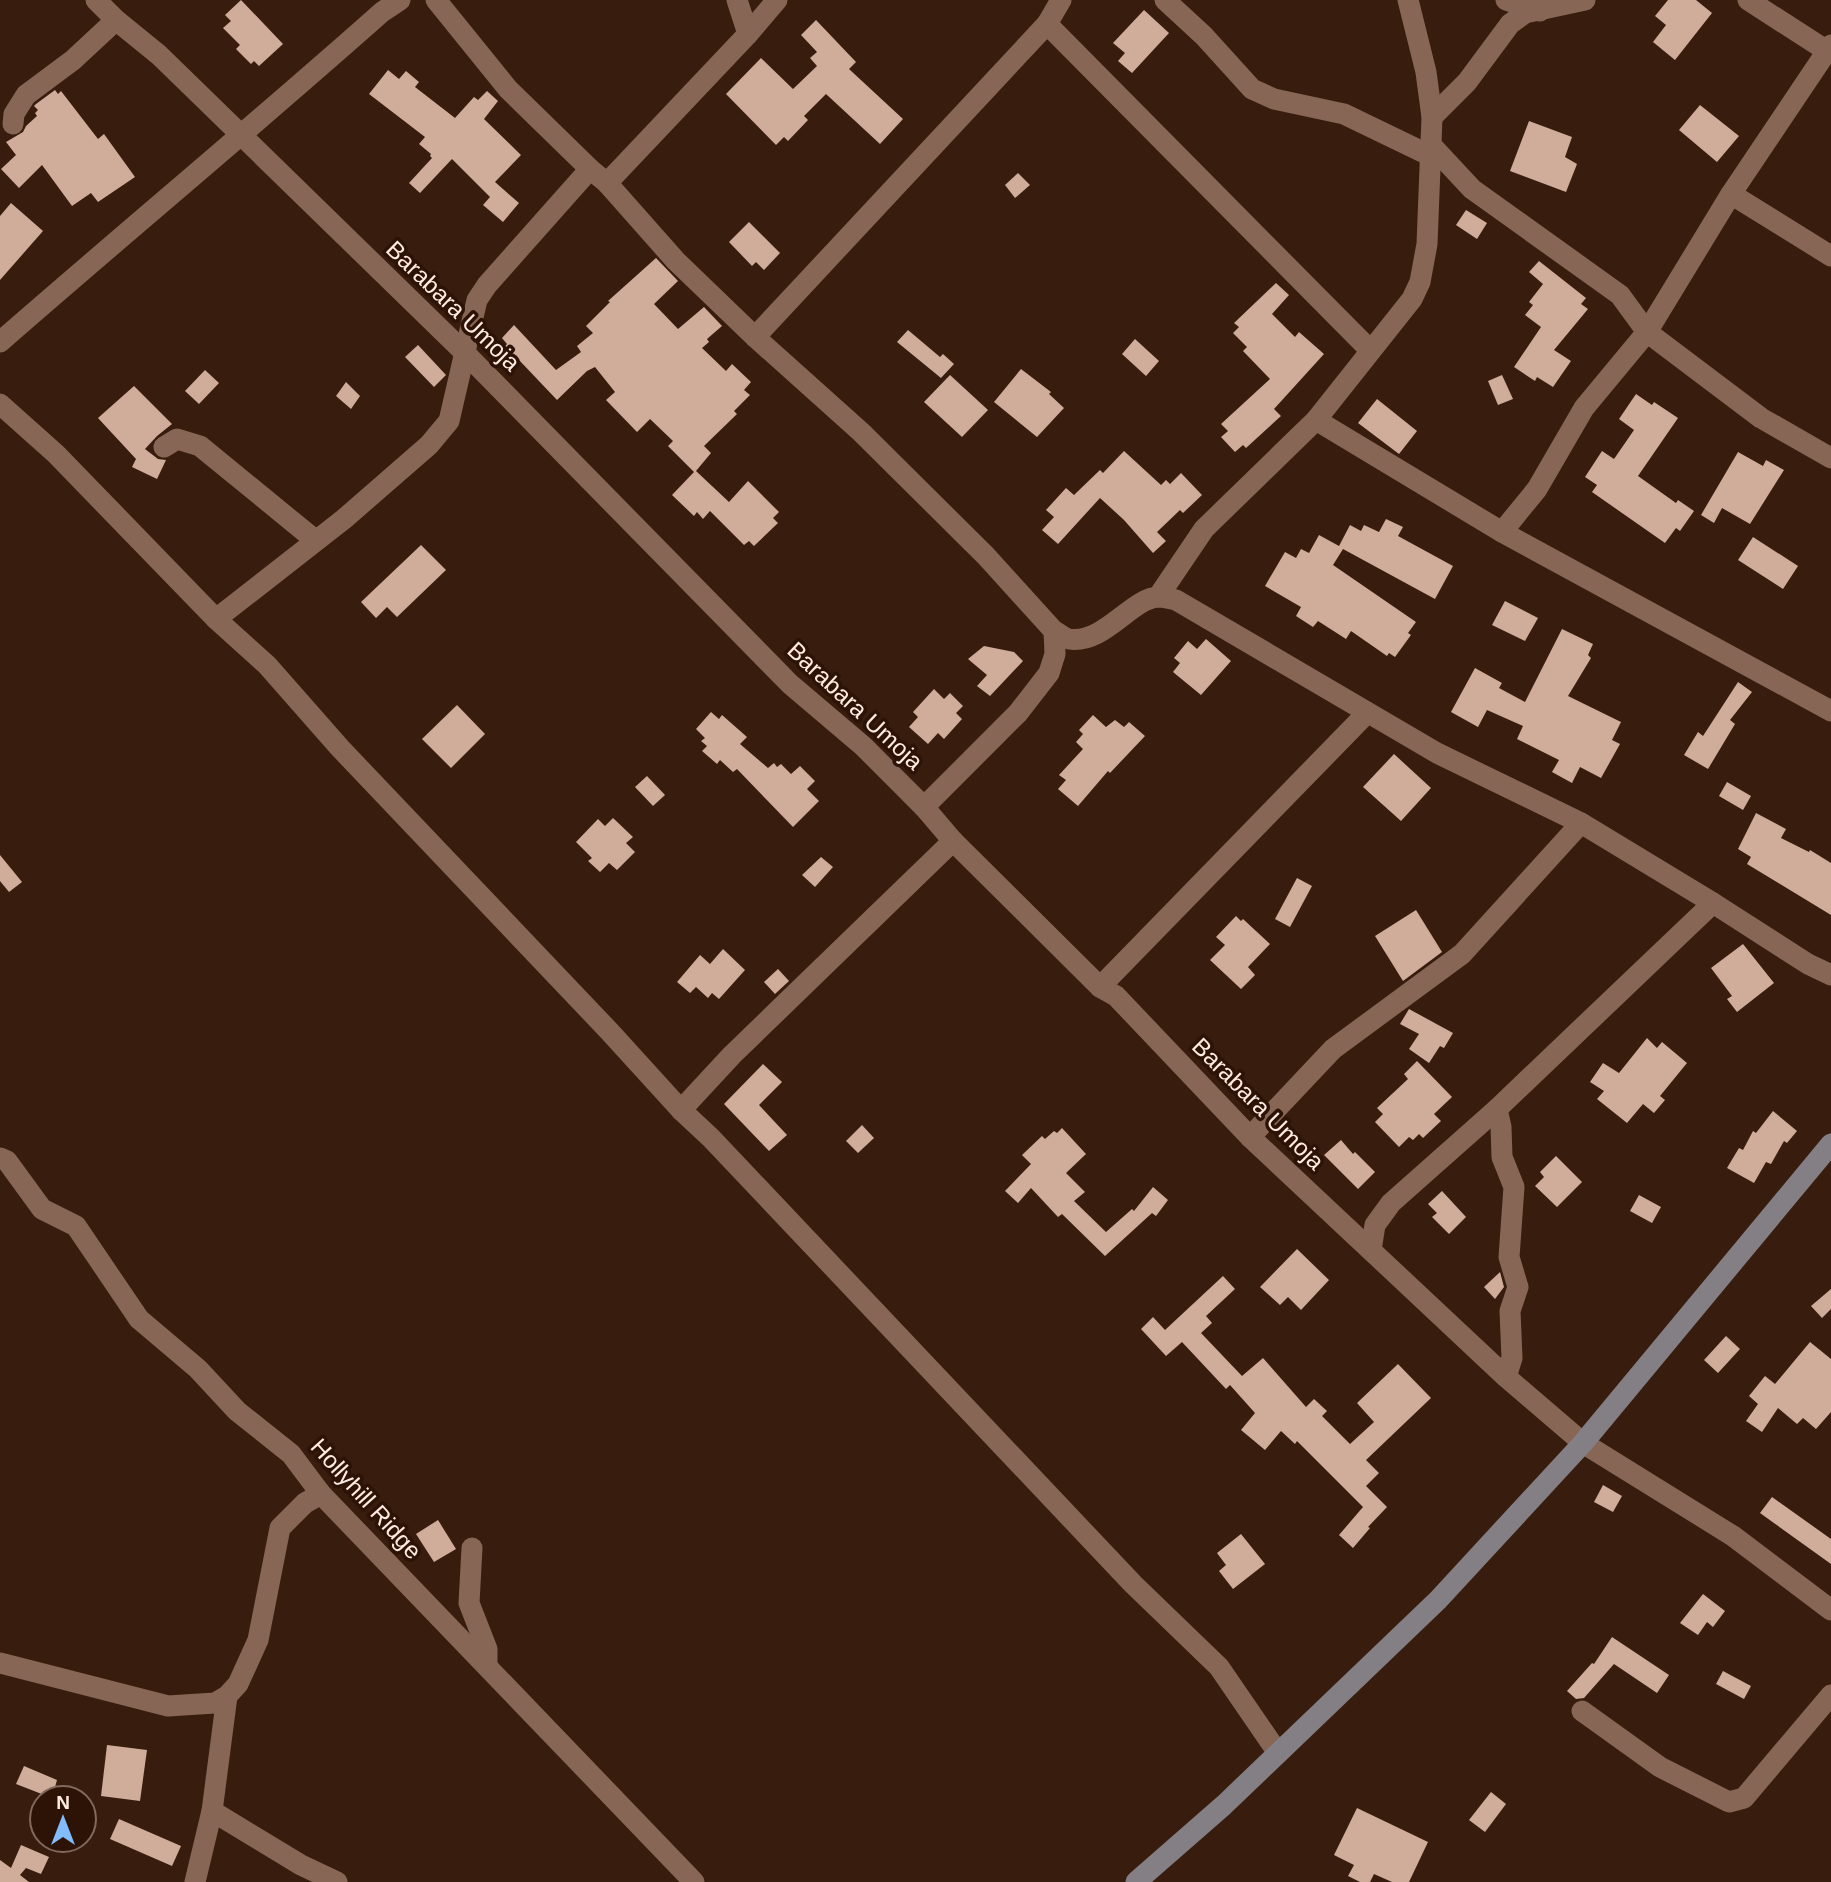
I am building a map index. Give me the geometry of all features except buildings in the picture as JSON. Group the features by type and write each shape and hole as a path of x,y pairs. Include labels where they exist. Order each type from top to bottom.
{"street":[{"name":"Barabara Umoja","path":"96,0 159,55 465,353 790,684 863,746 924,807 953,841 1100,988 1116,996 1250,1137 1506,1377 1583,1443 1733,1536 1831,1611"},
{"path":"0,342 241,137 382,12 400,0"},
{"path":"436,0 508,89 607,183 676,261 754,337 871,442 986,556 1059,641"},
{"path":"737,0 748,34"},
{"path":"607,183 777,0"},
{"path":"754,337 1046,24 1061,0"},
{"path":"1165,0 1204,36 1252,89 1274,99 1344,114 1431,151 1472,189 1620,295 1647,332 1761,418 1831,458"},
{"path":"1158,597 1204,529 1316,420 1412,299 1420,282 1427,244 1432,117 1426,72 1408,0"},
{"path":"1506,0 1540,10"},
{"path":"1432,117 1467,82 1510,24 1525,13 1585,0"},
{"path":"1503,532 1537,489 1584,408 1647,332 1731,194 1829,48 1748,0"},
{"path":"13,124 14,114 26,95 73,60 116,20"},
{"path":"1046,24 1370,350"},
{"path":"216,619 344,519 429,444 449,421 477,300 487,285 590,169"},
{"path":"1731,194 1831,257"},
{"path":"0,404 56,454 216,619 267,665 340,748 681,1110 712,1138 1133,1584 1219,1667 1278,1753"},
{"path":"1316,420 1503,532 1831,711"},
{"path":"164,447 177,439 200,446 315,540"},
{"path":"1059,641 1084,637 1110,627 1144,602 1158,597 1175,600 1437,753 1581,822 1808,964 1831,975"},
{"path":"924,807 1018,713 1049,673 1059,641"},
{"path":"1100,988 1367,713"},
{"path":"1250,1137 1333,1049 1462,954 1581,822"},
{"path":"681,1110 732,1055 953,841"},
{"path":"1371,1250 1375,1225 1391,1203 1497,1110 1713,903"},
{"path":"1497,1110 1501,1126 1502,1157 1514,1187 1509,1256 1518,1287 1510,1311 1512,1358 1506,1377"},
{"path":"1136,1882 1224,1805 1438,1600 1583,1443 1831,1144"},
{"name":"Hollyhill Ridge","path":"0,1158 6,1161 42,1209 76,1226 139,1319 198,1369 237,1411 291,1454 321,1494 690,1880"},
{"path":"0,1663 168,1706 215,1703 227,1696 238,1684 258,1640 280,1528 305,1503 321,1494"},
{"path":"472,1548 469,1603 487,1648 487,1666"},
{"path":"1582,1711 1660,1767 1729,1802 1744,1798 1831,1695"},
{"path":"195,1882 212,1811 227,1696"},
{"path":"212,1811 301,1865 337,1882"}]}
